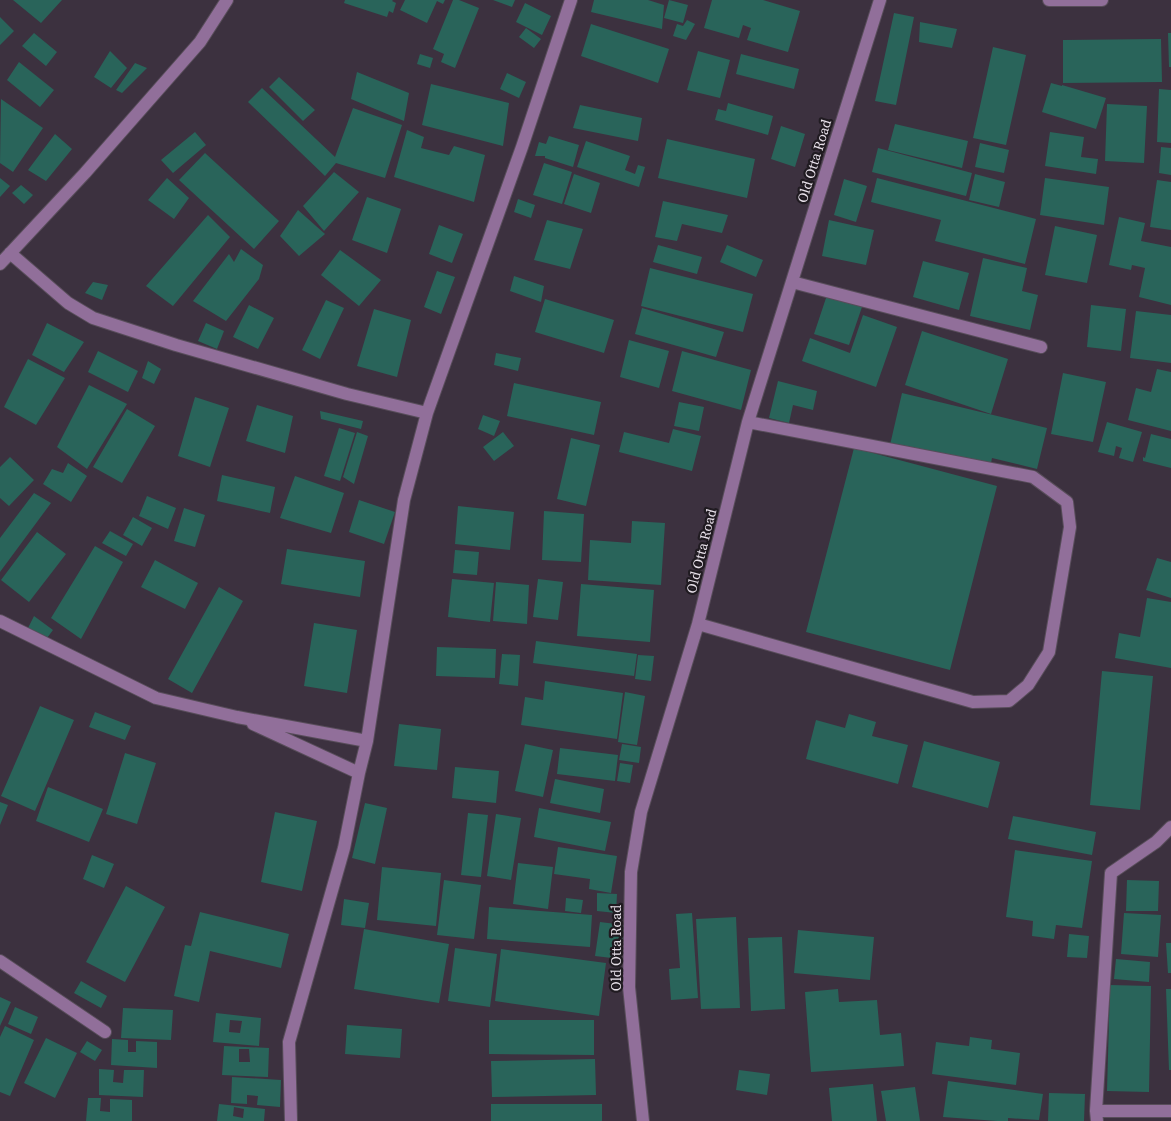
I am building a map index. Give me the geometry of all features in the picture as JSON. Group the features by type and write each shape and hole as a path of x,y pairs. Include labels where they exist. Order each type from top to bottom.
{"street":[{"path":"0,264 85,174 200,42 227,0"},
{"path":"291,1121 289,1042 344,848 367,741 404,500 427,413 522,147 570,0"},
{"name":"Old Otta Road","path":"643,1121 629,987 631,872 640,812 698,624 748,422 880,0"},
{"path":"1049,0 1102,0"},
{"path":"10,253 68,303 93,318 176,345 347,394 427,413"},
{"path":"792,282 1041,347"},
{"path":"698,624 973,702 1009,701 1028,685 1049,652 1070,527 1067,502 1033,477 748,422"},
{"path":"0,621 156,698 238,717 367,741"},
{"path":"238,717 359,773"},
{"path":"1171,827 1156,842 1111,873 1097,1116 1171,1111"},
{"path":"0,960 105,1032"}],"building":[{"path":"13,0 62,0 41,23"},
{"path":"345,0 393,0 396,3 393,13 389,11 387,17 344,3"},
{"path":"405,0 445,0 443,4 437,1 427,23 400,10"},
{"path":"453,0 459,0 479,8 455,68 441,62 444,54 433,49"},
{"path":"493,0 515,0 512,7"},
{"path":"594,0 648,0 664,5 662,29 591,12"},
{"path":"669,0 688,5 683,23 664,18"},
{"path":"712,0 763,0 800,11 788,52 747,40 751,28 743,25 739,38 704,28"},
{"path":"525,3 551,16 542,35 516,22"},
{"path":"894,13 914,17 896,105 875,101"},
{"path":"0,17 14,31 0,45"},
{"path":"687,20 695,24 686,40 673,36 677,24 683,26"},
{"path":"920,22 957,29 952,48 919,42"},
{"path":"591,24 669,49 658,83 581,56"},
{"path":"526,28 541,39 534,48 519,37"},
{"path":"34,33 57,52 46,66 22,46"},
{"path":"1168,33 1171,33 1171,67 1169,67"},
{"path":"1161,39 1162,82 1063,83 1063,40"},
{"path":"993,47 1026,55 1006,145 973,138"},
{"path":"110,51 127,68 111,88 94,77"},
{"path":"698,51 730,60 720,98 687,90"},
{"path":"420,54 433,58 430,68 417,64"},
{"path":"741,54 799,69 794,89 736,74"},
{"path":"19,62 54,90 40,107 7,80"},
{"path":"135,63 147,68 122,93 116,90"},
{"path":"357,72 409,93 404,121 351,99"},
{"path":"507,73 526,82 519,98 500,89"},
{"path":"279,77 315,110 303,121 269,87"},
{"path":"1051,83 1106,98 1096,129 1042,112"},
{"path":"431,84 509,103 503,146 422,125"},
{"path":"262,88 335,157 353,108 402,125 385,178 336,163 325,176 248,102"},
{"path":"1159,89 1171,90 1171,143 1157,142"},
{"path":"1,99 43,128 13,172 0,163"},
{"path":"728,103 773,116 768,135 715,120 718,109 726,111"},
{"path":"1107,104 1147,106 1144,163 1105,161"},
{"path":"580,105 642,118 638,141 573,128"},
{"path":"895,124 968,141 962,168 888,150"},
{"path":"781,126 805,134 795,167 771,159"},
{"path":"407,130 424,137 421,148 449,155 454,146 485,155 474,202 394,177"},
{"path":"195,132 206,145 173,173 161,160"},
{"path":"1050,132 1084,137 1081,157 1098,159 1096,174 1045,166"},
{"path":"55,134 72,149 46,181 28,170"},
{"path":"549,136 579,145 573,167 545,158 545,156 535,156 539,142 546,144"},
{"path":"667,139 755,159 747,198 658,178"},
{"path":"586,141 630,156 625,170 635,174 638,165 645,167 639,187 577,167"},
{"path":"980,143 1009,150 1004,173 975,167"},
{"path":"1161,147 1171,148 1171,175 1159,173"},
{"path":"878,148 972,173 966,196 872,172"},
{"path":"205,153 279,221 254,249 179,180"},
{"path":"544,163 572,172 562,204 533,195"},
{"path":"334,172 359,192 324,231 303,206"},
{"path":"574,174 600,183 591,213 564,204"},
{"path":"975,174 1005,182 999,207 969,200"},
{"path":"0,178 10,186 0,197"},
{"path":"167,178 189,198 174,219 148,200"},
{"path":"877,178 1036,219 1025,264 935,241 941,220 871,202"},
{"path":"1045,178 1109,187 1104,225 1040,215"},
{"path":"844,179 867,186 856,222 834,215"},
{"path":"1157,180 1171,182 1171,230 1150,227"},
{"path":"21,185 33,195 24,204 12,193"},
{"path":"367,197 401,209 387,253 352,240"},
{"path":"518,199 535,205 531,218 514,212"},
{"path":"663,201 728,215 722,233 682,224 677,241 655,237"},
{"path":"298,210 325,234 299,256 280,236"},
{"path":"208,215 230,237 173,306 146,286"},
{"path":"1119,217 1145,223 1141,241 1171,247 1171,305 1139,297 1145,268 1132,265 1131,270 1109,265"},
{"path":"547,220 583,229 570,269 534,260"},
{"path":"829,220 874,230 866,265 822,256"},
{"path":"439,225 463,234 452,263 429,254"},
{"path":"1055,226 1097,235 1087,283 1045,275"},
{"path":"658,245 702,257 697,274 653,262"},
{"path":"727,245 763,260 756,277 720,262"},
{"path":"241,249 263,265 259,279 226,321 193,301 229,254 234,262"},
{"path":"340,250 381,280 359,306 321,275"},
{"path":"983,258 1027,268 1022,291 1038,295 1030,330 970,316"},
{"path":"923,261 969,273 959,310 913,297"},
{"path":"650,268 753,294 743,332 641,306"},
{"path":"437,271 455,277 441,314 424,307"},
{"path":"514,276 544,286 541,302 510,291"},
{"path":"93,282 108,285 102,300 85,293"},
{"path":"827,295 862,307 849,345 814,334"},
{"path":"545,299 614,320 604,353 535,332"},
{"path":"326,300 344,308 320,359 302,350"},
{"path":"249,305 274,318 258,349 233,337"},
{"path":"1091,305 1126,309 1121,351 1087,347"},
{"path":"642,308 724,332 716,357 635,334"},
{"path":"374,309 411,320 397,377 357,366"},
{"path":"1136,311 1171,315 1171,363 1130,358"},
{"path":"863,315 897,327 876,387 802,361 810,338 850,353"},
{"path":"47,323 84,342 64,372 32,355"},
{"path":"206,323 224,331 217,349 198,341"},
{"path":"922,331 1008,359 991,414 905,385"},
{"path":"629,340 669,351 659,388 620,377"},
{"path":"98,351 138,371 128,392 88,372"},
{"path":"682,351 751,370 741,410 672,391"},
{"path":"496,353 521,358 518,371 494,365"},
{"path":"28,359 65,378 36,425 4,407"},
{"path":"148,361 161,369 154,384 142,378"},
{"path":"1157,369 1171,372 1171,431 1128,420 1136,388 1151,392"},
{"path":"1063,373 1106,382 1093,442 1051,434"},
{"path":"778,381 817,391 813,410 793,405 789,423 769,418"},
{"path":"514,383 601,402 594,435 507,416"},
{"path":"89,385 127,404 87,469 57,447"},
{"path":"902,393 1047,428 1037,469 992,458 990,468 890,445"},
{"path":"195,397 229,408 210,467 178,456"},
{"path":"679,402 704,407 699,431 674,426"},
{"path":"257,405 293,416 285,453 246,441"},
{"path":"127,409 155,426 122,483 93,467"},
{"path":"320,411 363,421 361,429 321,419"},
{"path":"483,415 500,421 494,436 478,429"},
{"path":"1107,422 1142,432 1133,462 1119,458 1122,448 1116,446 1114,456 1098,452"},
{"path":"339,428 355,433 340,481 324,476"},
{"path":"673,429 701,436 692,471 619,452 624,432 669,443"},
{"path":"357,432 368,436 354,484 343,477"},
{"path":"503,432 514,446 494,461 483,447"},
{"path":"1151,434 1171,439 1171,468 1143,461"},
{"path":"571,438 600,445 586,506 557,499"},
{"path":"854,448 997,486 950,670 806,632"},
{"path":"10,457 34,480 9,506 0,498 0,467"},
{"path":"68,463 87,476 71,502 43,484 52,469 63,473"},
{"path":"222,475 275,487 270,513 217,501"},
{"path":"295,476 344,493 331,533 280,518"},
{"path":"34,493 51,503 0,572 0,538"},
{"path":"147,496 176,508 168,529 139,516"},
{"path":"359,500 395,512 384,544 349,532"},
{"path":"458,506 514,512 510,550 455,544"},
{"path":"184,508 205,515 195,547 174,541"},
{"path":"544,511 584,514 581,562 542,560"},
{"path":"133,517 152,528 142,546 123,535"},
{"path":"632,521 665,523 661,585 588,580 590,540 631,543"},
{"path":"110,531 133,544 126,556 102,543"},
{"path":"37,532 66,554 29,602 1,580"},
{"path":"95,546 123,562 81,639 51,618"},
{"path":"287,549 365,561 360,597 281,584"},
{"path":"455,550 479,552 477,575 453,573"},
{"path":"1157,558 1171,562 1171,598 1146,590"},
{"path":"155,560 198,583 185,609 141,587"},
{"path":"452,579 494,583 490,622 448,617"},
{"path":"538,579 563,582 558,620 533,617"},
{"path":"496,582 529,585 527,624 493,621"},
{"path":"581,584 654,590 650,642 577,636"},
{"path":"219,587 243,601 192,693 168,679"},
{"path":"1147,598 1171,602 1171,668 1115,658 1119,633 1140,637"},
{"path":"34,616 53,630 44,642 27,630"},
{"path":"314,623 357,630 347,693 304,686"},
{"path":"536,641 637,654 634,676 533,663"},
{"path":"437,647 496,649 495,678 436,676"},
{"path":"502,654 520,655 518,686 499,684"},
{"path":"638,655 654,656 651,681 635,679"},
{"path":"1102,671 1153,676 1140,810 1090,805"},
{"path":"545,681 623,693 617,739 521,725 525,697 543,700"},
{"path":"625,692 645,696 637,745 618,742"},
{"path":"40,706 74,720 35,811 1,796"},
{"path":"95,712 131,726 125,740 89,727"},
{"path":"849,714 876,722 872,736 908,745 898,784 806,759 816,720 845,728"},
{"path":"399,724 441,729 437,770 394,766"},
{"path":"924,741 1000,762 988,808 912,787"},
{"path":"525,744 553,750 543,797 515,791"},
{"path":"622,744 641,747 639,763 619,760"},
{"path":"560,748 618,755 615,781 557,774"},
{"path":"125,753 156,763 137,824 106,814"},
{"path":"620,763 633,765 630,783 617,781"},
{"path":"455,767 499,771 496,803 452,798"},
{"path":"555,779 604,789 600,813 550,803"},
{"path":"48,787 103,809 89,842 36,821"},
{"path":"0,802 8,805 0,825"},
{"path":"365,803 387,808 375,864 352,858"},
{"path":"539,808 611,822 605,851 534,837"},
{"path":"275,812 317,821 302,891 261,882"},
{"path":"468,813 488,815 481,877 461,875"},
{"path":"496,814 521,818 511,880 487,876"},
{"path":"1013,816 1096,832 1092,855 1008,839"},
{"path":"558,847 617,856 611,893 589,889 590,879 554,874"},
{"path":"1015,850 1092,861 1082,928 1056,925 1054,939 1032,936 1033,921 1006,917"},
{"path":"92,855 114,864 104,888 83,879"},
{"path":"518,863 553,867 548,909 513,904"},
{"path":"382,867 441,873 436,926 377,920"},
{"path":"444,880 481,885 474,939 437,935"},
{"path":"1127,880 1159,881 1158,911 1126,911"},
{"path":"126,886 165,907 125,982 86,962"},
{"path":"597,893 617,894 616,913 597,911"},
{"path":"566,898 583,900 581,913 565,911"},
{"path":"344,899 369,903 365,928 341,925"},
{"path":"489,907 592,915 590,947 487,939"},
{"path":"200,912 289,934 281,968 210,951 199,1002 174,996 185,945 191,946"},
{"path":"692,913 698,998 671,1000 669,969 680,968 676,914"},
{"path":"1124,913 1161,915 1158,957 1121,954"},
{"path":"736,917 740,1008 701,1009 696,919"},
{"path":"600,922 624,925 620,959 595,956"},
{"path":"364,929 449,944 439,1003 354,989"},
{"path":"798,930 874,937 870,980 794,973"},
{"path":"1069,934 1089,936 1087,958 1067,957"},
{"path":"782,937 785,1009 751,1011 748,938"},
{"path":"1166,943 1171,943 1171,973 1168,973"},
{"path":"455,948 497,954 490,1007 448,1001"},
{"path":"501,949 606,963 599,1016 495,1001"},
{"path":"1116,959 1150,962 1149,982 1114,979"},
{"path":"81,981 107,996 101,1008 74,993"},
{"path":"1110,985 1151,986 1149,1092 1107,1091"},
{"path":"838,989 839,1002 877,1000 880,1035 901,1033 904,1066 811,1072 805,992"},
{"path":"1166,989 1171,989 1171,1070 1169,1070"},
{"path":"0,997 11,1002 0,1026"},
{"path":"15,1007 38,1017 31,1034 8,1024"},
{"path":"123,1008 173,1010 171,1040 121,1038"},
{"path":"216,1013 261,1018 259,1046 213,1042","holes":["230,1020 242,1021 240,1033 229,1032"]},
{"path":"489,1020 594,1020 594,1055 489,1054"},
{"path":"347,1025 402,1029 400,1058 345,1054"},
{"path":"5,1026 34,1040 10,1096 0,1092 0,1037"},
{"path":"970,1037 992,1040 991,1049 1020,1053 1016,1085 932,1074 936,1042 969,1046"},
{"path":"46,1038 77,1053 55,1098 24,1083"},
{"path":"112,1039 128,1040 128,1052 136,1052 136,1041 157,1042 157,1068 111,1065"},
{"path":"87,1041 102,1050 95,1061 80,1052"},
{"path":"224,1046 269,1048 268,1077 222,1075","holes":["239,1049 249,1049 250,1062 239,1062"]},
{"path":"595,1059 596,1095 492,1097 491,1061"},
{"path":"99,1069 114,1070 113,1082 123,1083 124,1070 144,1070 143,1097 99,1095"},
{"path":"739,1070 770,1074 767,1095 736,1090"},
{"path":"232,1077 281,1080 280,1107 257,1105 258,1096 247,1095 247,1104 231,1103"},
{"path":"948,1081 1043,1094 1039,1120 1008,1118 1008,1121 997,1121 943,1117"},
{"path":"873,1084 877,1121 832,1121 829,1088"},
{"path":"915,1087 920,1121 886,1121 881,1091"},
{"path":"1049,1093 1085,1094 1084,1121 1048,1121"},
{"path":"88,1098 101,1098 100,1111 110,1112 110,1099 132,1100 132,1121 86,1121"},
{"path":"219,1104 265,1109 264,1121 217,1121","holes":["234,1107 244,1109 243,1118 233,1116"]},
{"path":"491,1104 602,1104 602,1121 491,1121"}]}
